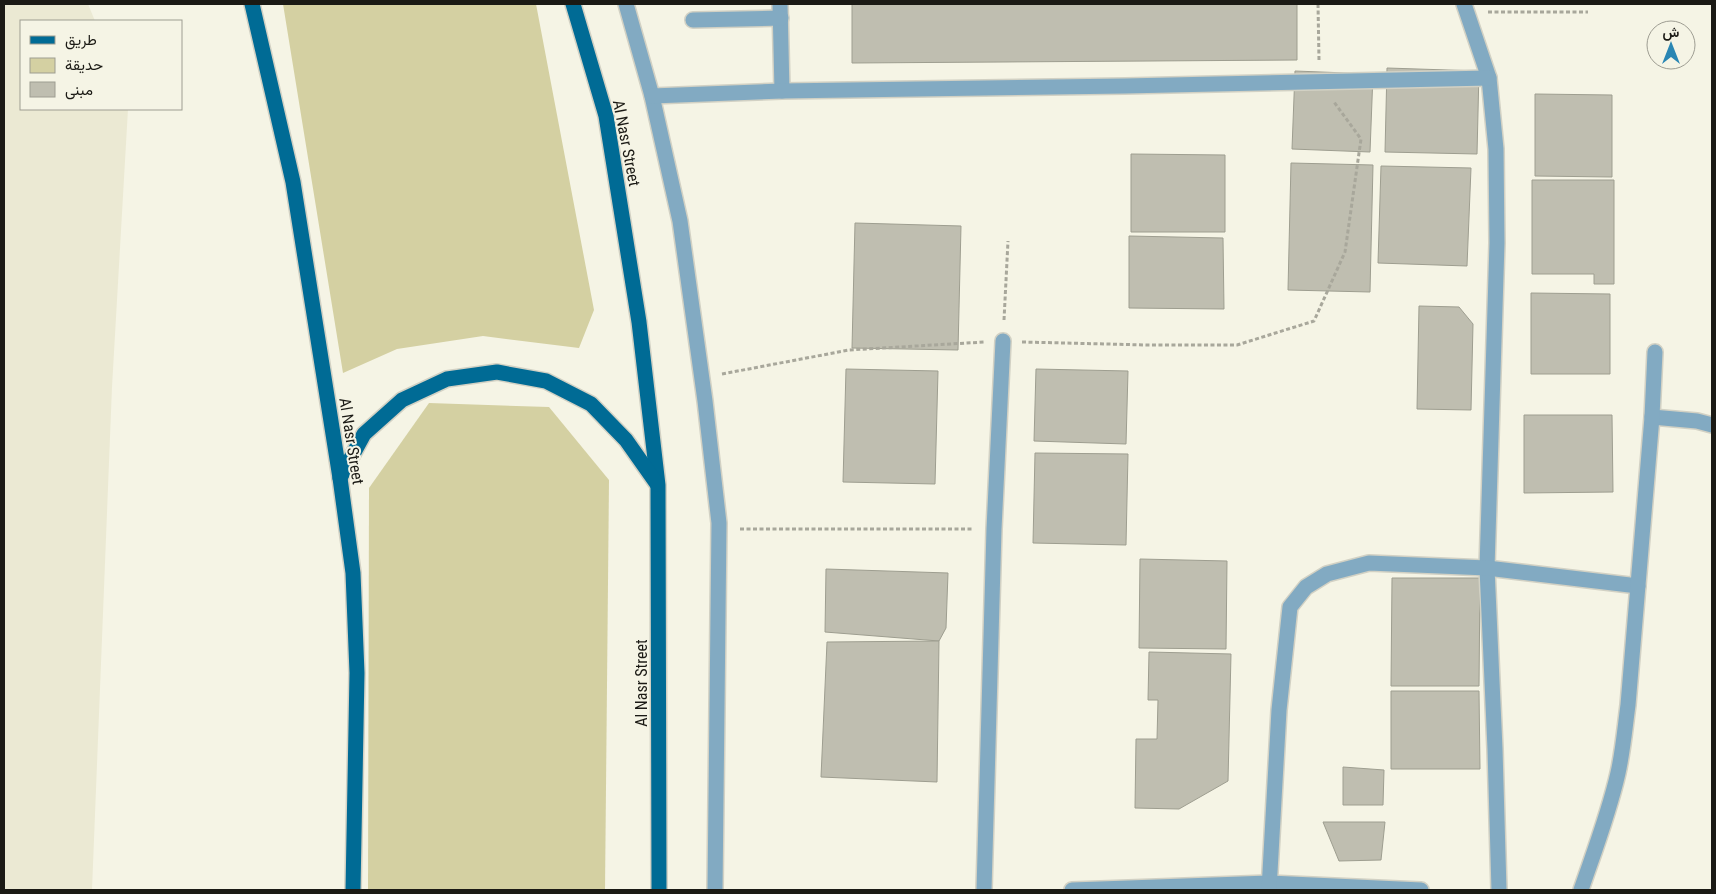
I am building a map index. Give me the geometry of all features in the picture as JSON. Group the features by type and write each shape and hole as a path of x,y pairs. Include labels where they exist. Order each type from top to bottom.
{"main road":[{"name":"Al Nasr Street","path":"252,4 293,182 340,478 353,573 357,664 353,890"},
{"name":"Al Nasr Street","path":"573,4 606,116 639,322 658,485 659,890"},
{"path":"340,478 364,434 402,400 447,379 496,372 546,381 591,404 626,440 658,485"}],"street":[{"path":"626,4 652,96 680,221 702,378 719,529 715,890"},
{"path":"1466,8 1489,78 1496,149 1497,243 1487,568 1495,749 1498,890"},
{"path":"693,20 780,11 782,91"},
{"path":"652,96 782,91 1489,78"},
{"path":"984,890 994,529 1003,341"},
{"path":"1581,890 1607,814 1618,773 1628,705 1652,417 1655,352"},
{"path":"1652,417 1697,421 1712,425"},
{"path":"1269,887 1279,710 1290,607 1306,587 1327,574 1369,563 1487,568 1638,586"},
{"path":"1072,890 1269,887 1421,890"}],"path":[{"path":"702,378 849,350 1003,341 1148,345 1237,345 1314,320 1345,252 1361,138 1320,82 1318,4"},
{"path":"1466,8 1588,12"},
{"path":"1003,341 1008,241"},
{"path":"719,529 994,529"}],"shaded area":[{"path":"4,4 88,4 95,20 20,20 20,110 128,110 112,387 92,890 4,890"}],"green space":[{"path":"283,4 536,4 594,310 579,348 483,336 397,349 343,373"},
{"path":"429,403 549,407 609,480 605,890 368,890 369,488"}],"building":[{"path":"852,4 1297,4 1297,60 852,63"},
{"path":"1387,68 1479,71 1477,154 1385,152"},
{"path":"1295,71 1373,74 1370,152 1292,149"},
{"path":"1535,94 1612,95 1612,177 1535,176"},
{"path":"1131,154 1225,155 1225,232 1131,232"},
{"path":"1291,163 1373,165 1370,292 1288,290"},
{"path":"1381,166 1471,168 1467,266 1378,263"},
{"path":"1532,180 1614,180 1614,284 1594,284 1594,274 1532,274"},
{"path":"855,223 961,226 958,350 852,348"},
{"path":"1129,236 1223,238 1224,309 1129,308"},
{"path":"1531,293 1610,294 1610,374 1531,374"},
{"path":"1419,306 1459,307 1473,324 1471,410 1417,409"},
{"path":"846,369 938,371 935,484 843,482"},
{"path":"1036,369 1128,371 1126,444 1034,441"},
{"path":"1524,415 1612,415 1613,492 1524,493"},
{"path":"1035,453 1128,454 1126,545 1033,543"},
{"path":"1140,559 1227,561 1226,649 1139,648"},
{"path":"826,569 948,573 946,628 939,641 825,632"},
{"path":"1392,578 1480,578 1479,686 1391,686"},
{"path":"939,641 937,782 821,777 827,642"},
{"path":"1149,652 1231,654 1228,781 1179,809 1135,808 1136,739 1157,739 1158,700 1148,700"},
{"path":"1391,691 1479,691 1480,769 1391,769"},
{"path":"1343,767 1384,770 1383,805 1343,805"},
{"path":"1323,822 1385,822 1381,860 1339,861"}]}
